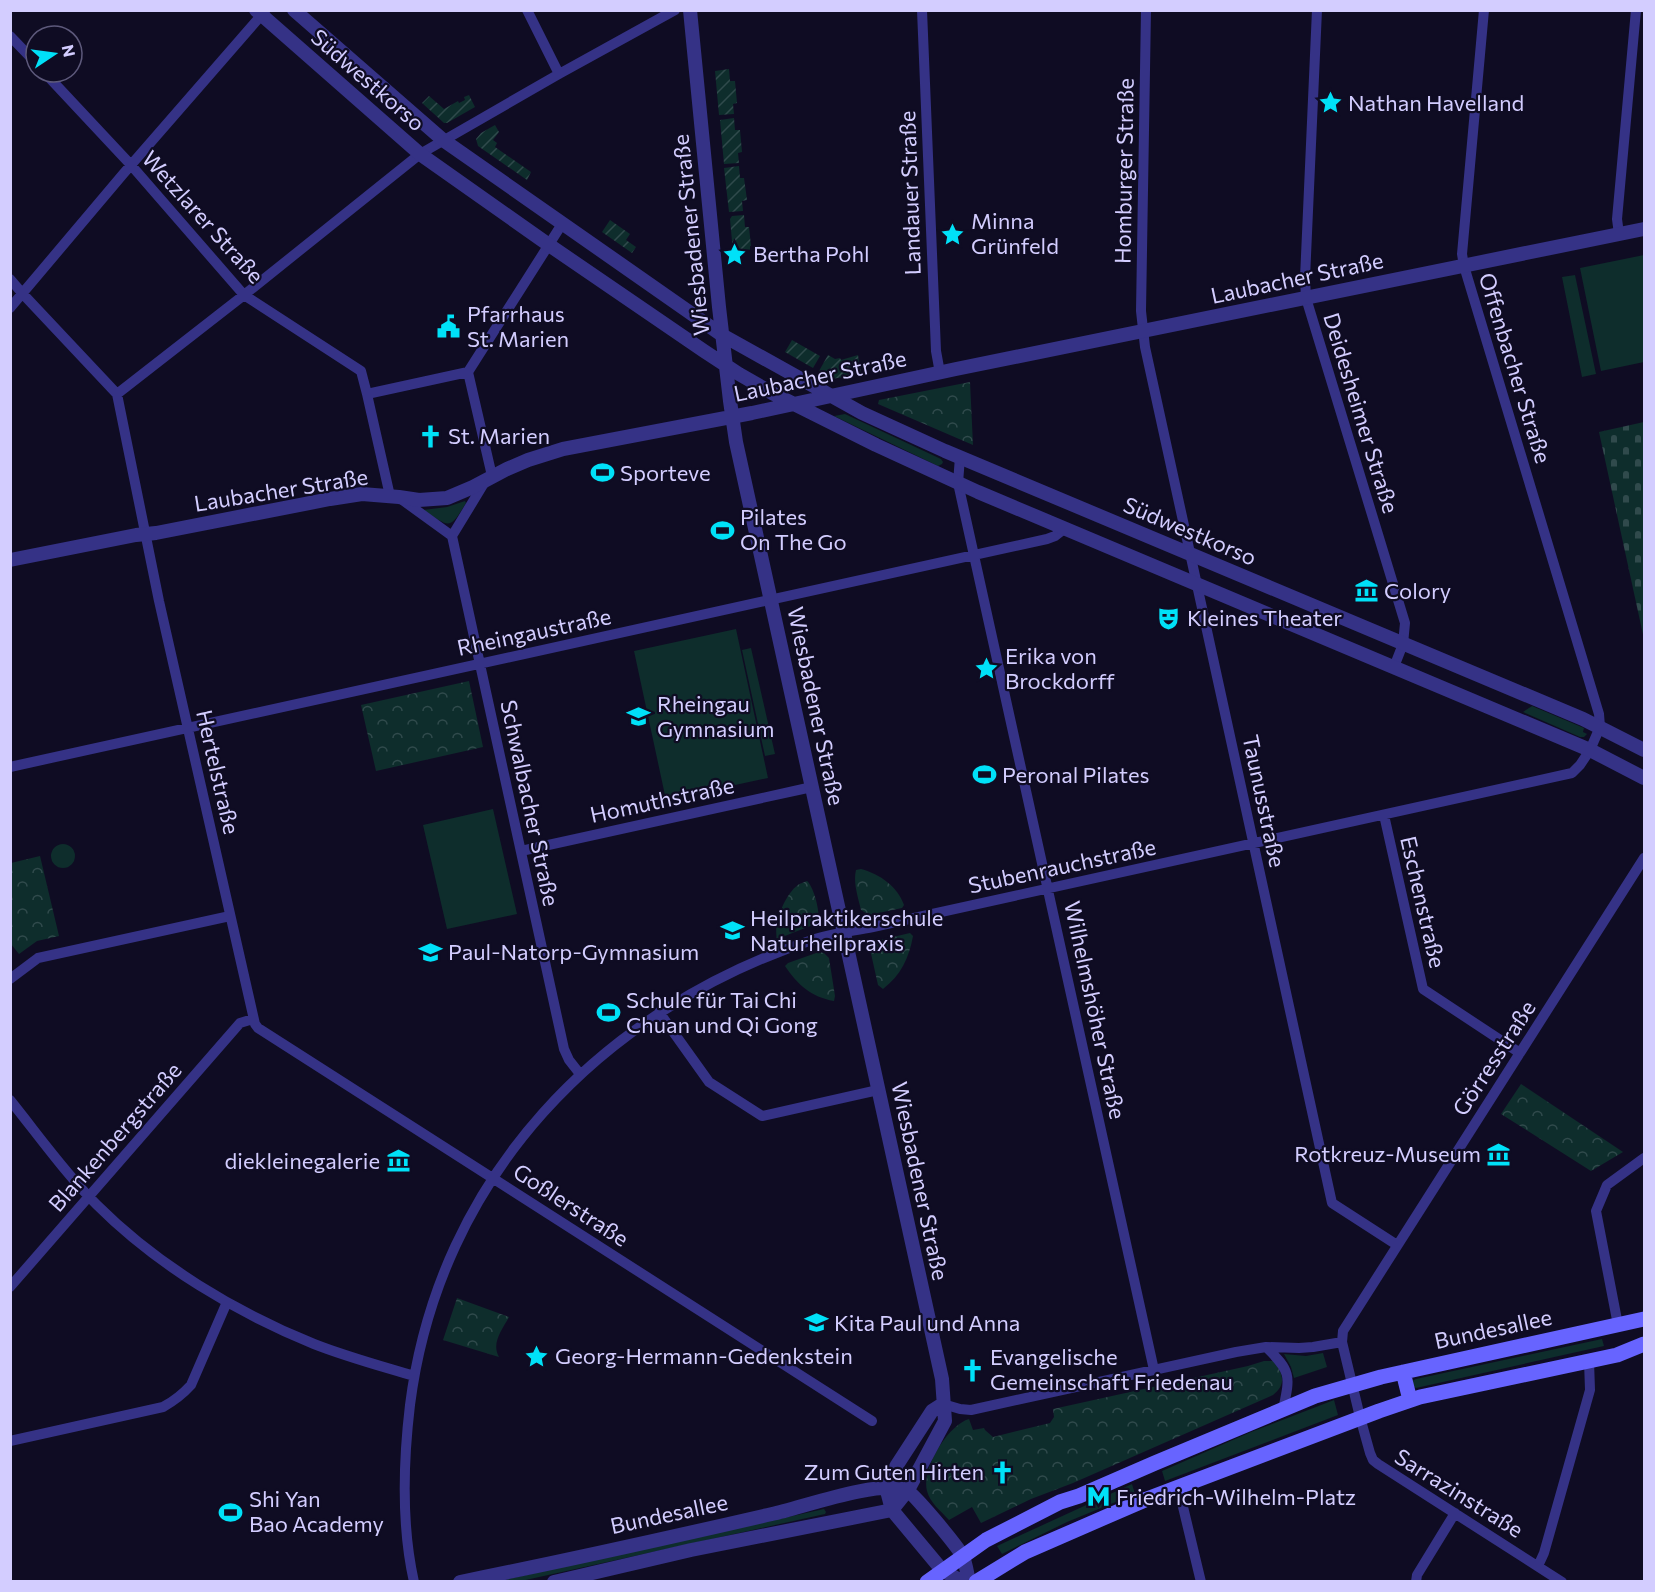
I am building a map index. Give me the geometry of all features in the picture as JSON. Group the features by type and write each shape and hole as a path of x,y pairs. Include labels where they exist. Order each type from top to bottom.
{"main road":[{"name":"Bundesallee","path":"1352,1385 1644,1319"},
{"path":"1617,1355 1644,1344"},
{"path":"976,1581 1048,1541 1178,1486 1360,1417 1410,1400 1589,1360 1644,1353"},
{"path":"1403,1372 1410,1400"},
{"path":"927,1581 993,1536 1060,1502 1283,1410 1352,1385"}],"street":[{"name":"Südwestkorso","path":"294,10 443,140 722,335 862,413 960,457 1583,718 1644,750"},
{"path":"527,10 559,74"},
{"path":"443,140 675,10"},
{"name":"Wiesbadener Straße","path":"690,10 722,335 736,442 942,1379 943,1404"},
{"name":"Landauer Straße","path":"922,10 936,351 940,373"},
{"name":"Homburger Straße","path":"1143,331 1141,311 1146,10"},
{"name":"Deidesheimer Straße","path":"1317,10 1306,298 1405,623 1403,644"},
{"name":"Offenbacher Straße","path":"1484,10 1462,254 1599,714 1600,727"},
{"path":"1619,234 1617,219 1636,10"},
{"name":"Südwestkorso","path":"261,12 420,154 739,374 793,404 958,483 1590,750 1644,778"},
{"path":"10,308 261,12"},
{"path":"10,36 24,51"},
{"name":"Wetzlarer Straße","path":"55,84 131,165 244,295 362,371 394,496"},
{"name":"Südwestkorso","path":"420,154 443,140"},
{"path":"10,279 117,394 420,154"},
{"path":"394,496 452,536 489,478 468,372 562,224"},
{"name":"Laubacher Straße","path":"10,560 362,494 438,500 456,495 528,460 564,449 1644,229"},
{"name":"Taunusstraße","path":"1143,331 1332,1203 1396,1245"},
{"path":"367,394 468,372"},
{"name":"Hertelstraße","path":"117,394 253,1019"},
{"path":"958,483 960,457"},
{"name":"Wilhelmshöher Straße","path":"958,483 1154,1370"},
{"name":"Rheingaustraße","path":"10,767 1047,539 1064,529"},
{"name":"Schwalbacher Straße","path":"452,536 564,1049 580,1074"},
{"path":"1394,667 1403,644"},
{"path":"1590,750 1600,727"},
{"name":"Stubenrauchstraße","path":"414,1581 407,1537 405,1476 407,1427 414,1376 425,1333 446,1270 464,1229 493,1178 523,1137 580,1074 659,1012 706,985 771,955 818,938 1572,773 1590,750"},
{"name":"Homuthstraße","path":"521,851 812,787"},
{"name":"Eschenstraße","path":"1384,815 1423,989 1520,1053"},
{"name":"Görresstraße","path":"1342,1342 1343,1331 1348,1321 1644,858"},
{"path":"10,979 38,958 230,916"},
{"path":"659,1012 709,1082 762,1116 878,1090"},
{"name":"Goßlerstraße","path":"253,1019 258,1028 872,1420"},
{"name":"Blankenbergstraße","path":"10,1287 240,1023 253,1019"},
{"path":"10,1100 89,1196 126,1232 166,1263 227,1302 275,1327 336,1352 414,1376"},
{"path":"1618,1325 1596,1211 1607,1185 1644,1158"},
{"path":"10,1441 163,1407 172,1402 190,1385 227,1302"},
{"path":"963,1581 942,1570 892,1510 886,1487 897,1465 932,1411 943,1404 971,1410 1236,1352 1266,1347 1299,1348 1342,1342 1352,1385"},
{"path":"1266,1347 1281,1361 1286,1370 1288,1386 1283,1410"},
{"path":"1538,1566 1544,1553 1590,1390 1589,1360"},
{"name":"Sarrazinstraße","path":"1352,1385 1373,1460 1562,1581"},
{"path":"892,1510 908,1490 945,1420 943,1404"},
{"path":"1178,1486 1201,1581"},
{"path":"886,1487 908,1490 962,1556 969,1581"},
{"name":"Bundesallee","path":"460,1581 775,1514 819,1501 886,1487"},
{"name":"Bundesallee","path":"554,1581 691,1550 892,1510"},
{"path":"1416,1581 1417,1575 1455,1513"}],"green space":[{"path":"729,69 730,81 735,81 737,103 733,104 734,114 719,115 715,71"},
{"path":"469,95 475,107 447,123 444,123 422,103 429,96 444,109 458,101 459,103 465,100 464,97"},
{"path":"734,118 735,130 740,130 742,152 738,153 739,163 724,164 720,120"},
{"path":"495,125 499,132 493,140 497,143 495,147 531,172 527,180 478,146 476,139 481,133"},
{"path":"739,166 740,178 744,178 747,200 742,201 743,211 729,212 724,168"},
{"path":"744,215 745,227 749,227 750,250 733,252 730,219 732,216"},
{"path":"610,220 630,234 626,240 636,247 632,253 602,232"},
{"path":"1644,255 1644,362 1601,371 1580,268"},
{"path":"1575,275 1596,374 1582,377 1562,277"},
{"path":"792,340 820,356 813,368 785,352"},
{"path":"828,355 841,360 858,355 861,374 832,379 819,371"},
{"path":"970,382 973,445 878,404 879,400"},
{"path":"845,414 941,459 942,464 938,466 834,416"},
{"path":"1644,422 1644,639 1599,432"},
{"path":"465,501 466,503 456,518 448,523 444,523 423,510 447,507"},
{"path":"736,629 768,778 666,800 634,651"},
{"path":"751,648 775,754 765,756 742,650"},
{"path":"469,681 483,747 376,771 361,705"},
{"path":"1532,706 1584,728 1583,732 1587,734 1580,737 1523,712"},
{"path":"493,809 517,914 447,929 423,825"},
{"path":"63,844 72,847 75,856 72,865 63,868 54,865 51,856 54,847"},
{"path":"40,856 59,936 37,941 19,954 11,944 11,863"},
{"path":"861,869 875,874 893,887 904,905 902,908 869,915 861,910 855,880 856,870"},
{"path":"807,881 816,901 819,913 818,923 777,939 778,918 785,902 793,889"},
{"path":"910,933 913,936 903,966 895,978 883,989 878,985 870,949 871,944"},
{"path":"819,952 829,958 834,1001 805,989 785,966"},
{"path":"1521,1084 1623,1152 1591,1171 1501,1114"},
{"path":"457,1298 509,1317 497,1342 499,1357 443,1340"},
{"path":"1602,1339 1604,1346 1416,1388 1412,1381 1416,1379"},
{"path":"1323,1353 1327,1367 1294,1378 1284,1354 1306,1356"},
{"path":"1264,1361 1273,1361 1281,1374 1282,1383 1273,1395 1073,1483 1031,1499 981,1523 972,1507 949,1520 928,1495 926,1482 932,1460 953,1430 969,1419 973,1430 984,1428 993,1437 1050,1423 1054,1417 1053,1409"},
{"path":"1334,1400 1338,1415 1165,1481 1162,1471 1251,1432"},
{"path":"1132,1484 1135,1494 1067,1522 1002,1554 997,1546"},
{"path":"824,1509 825,1514 521,1581 494,1582"}],"place":[{"name":"Nathan Havelland","path":"1330,103"},
{"name":"Minna Grünfeld","path":"953,234"},
{"name":"Bertha Pohl","path":"735,254"},
{"name":"Pfarrhaus St. Marien","path":"449,327"},
{"name":"St. Marien","path":"430,436"},
{"name":"Sporteve","path":"602,473"},
{"name":"Pilates On The Go","path":"722,530"},
{"name":"Colory","path":"1366,591"},
{"name":"Kleines Theater","path":"1169,618"},
{"name":"Erika von Brockdorff","path":"987,669"},
{"name":"Rheingau Gymnasium","path":"639,717"},
{"name":"Peronal Pilates","path":"984,775"},
{"name":"Heilpraktikerschule Naturheilpraxis","path":"732,931"},
{"name":"Paul-Natorp-Gymnasium","path":"430,952"},
{"name":"Schule für Tai Chi Chuan und Qi Gong","path":"608,1013"},
{"name":"Rotkreuz-Museum","path":"1499,1154"},
{"name":"diekleinegalerie","path":"398,1161"},
{"name":"Kita Paul und Anna","path":"816,1323"},
{"name":"Georg-Hermann-Gedenkstein","path":"537,1356"},
{"name":"Evangelische Gemeinschaft Friedenau","path":"972,1370"},
{"name":"Zum Guten Hirten","path":"1002,1472"},
{"name":"Friedrich-Wilhelm-Platz","path":"1098,1497"},
{"name":"Shi Yan Bao Academy","path":"231,1512"}]}
